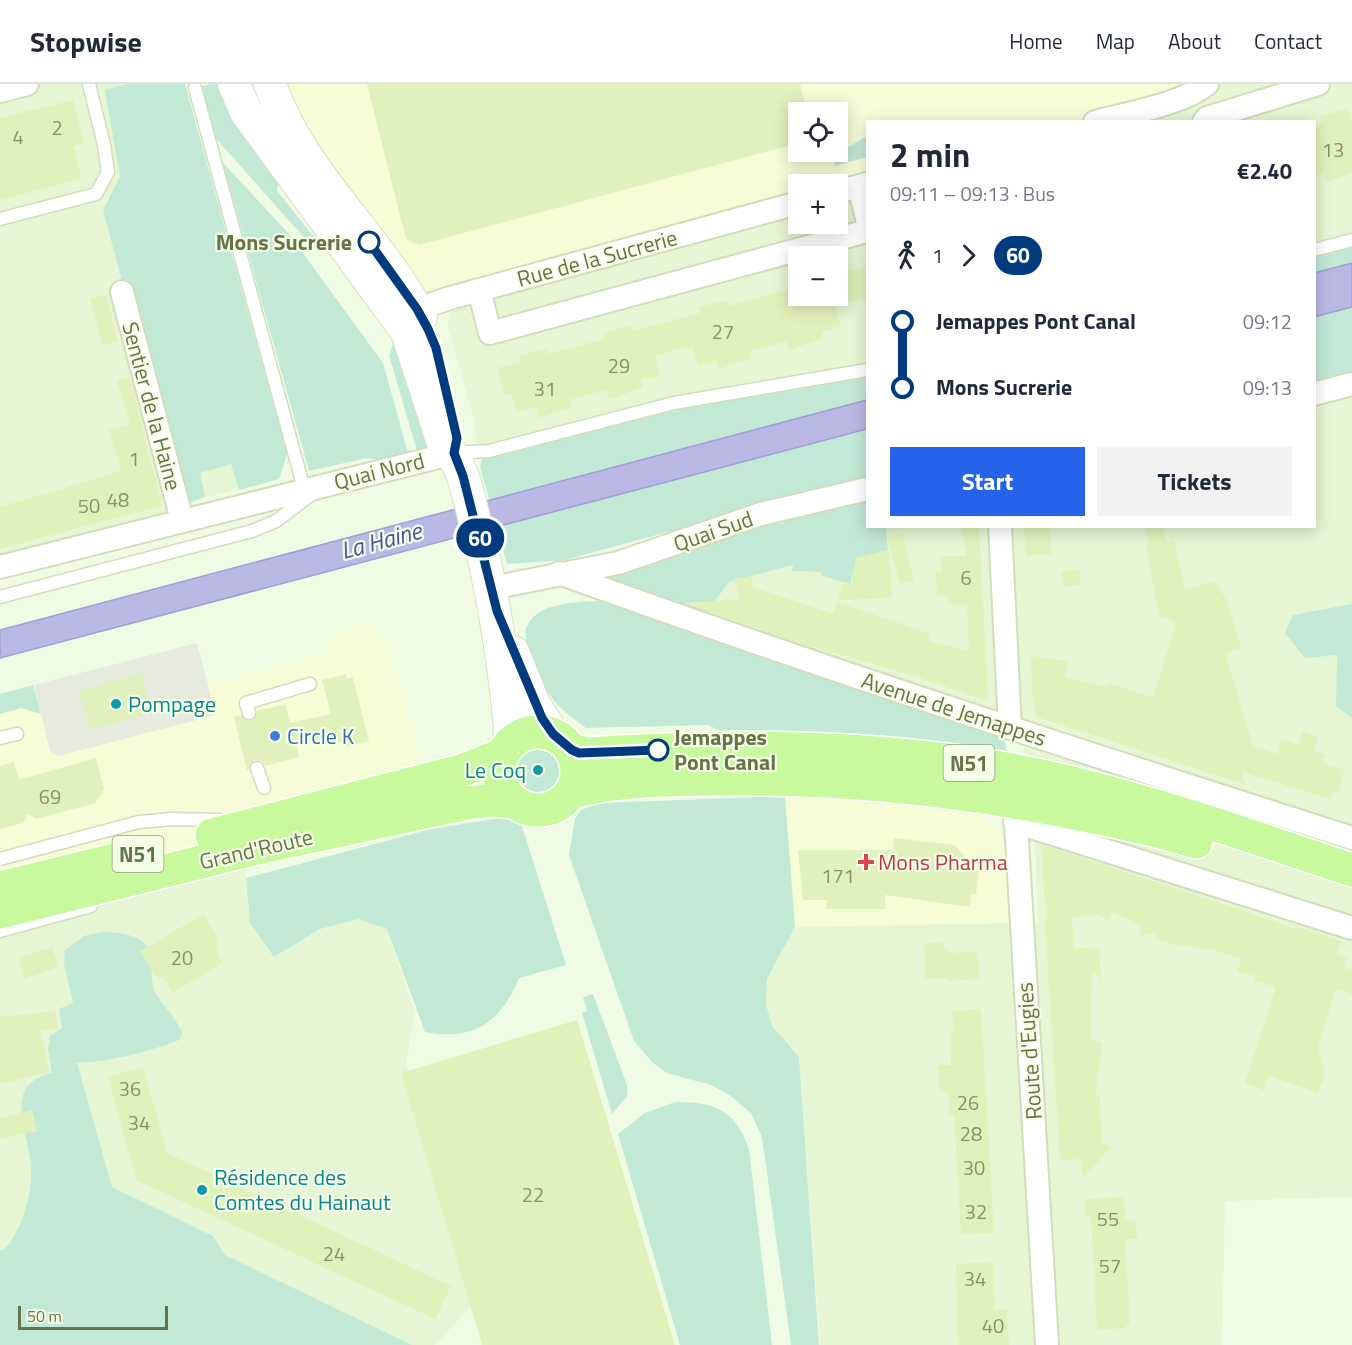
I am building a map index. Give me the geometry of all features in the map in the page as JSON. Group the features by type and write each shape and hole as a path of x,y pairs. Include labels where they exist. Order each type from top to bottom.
{"main road":[{"path":"530,732 562,742 578,770 571,792 562,802 550,809 531,810 514,802 499,780 505,750 530,732"},
{"name":"Avenue de Jemappes","path":"562,742 586,754 706,747 820,748 901,754 1174,835 1352,892"},
{"name":"Grand'Route","path":"0,912 268,833 460,771 505,750"},
{"name":"Avenue de Jemappes","path":"571,792 630,782 781,778 1014,788 1128,798 1352,870"},
{"name":"Grand'Route","path":"0,888 268,833 467,803 491,800 514,802"}],"street":[{"path":"0,91 27,84"},
{"path":"234,84 246,112 436,348 457,438 454,453 463,476 492,587 534,704 562,742"},
{"path":"270,84 275,100 309,160 408,316"},
{"path":"1102,120 1198,91 1207,84"},
{"path":"1206,120 1262,99 1318,84"},
{"path":"854,187 866,216"},
{"name":"Rue de la Sucrerie","path":"408,316 479,290 788,206"},
{"path":"848,232 866,231"},
{"path":"479,290 490,333 816,234"},
{"name":"Sentier de la Haine","path":"122,292 182,520"},
{"path":"1316,393 1352,384"},
{"name":"Quai Nord","path":"0,567 314,486 454,453"},
{"name":"Quai Sud","path":"492,587 618,563 761,514 866,489"},
{"path":"1000,528 1010,728"},
{"name":"Avenue de Jemappes","path":"559,573 699,624 1010,728 1352,838"},
{"path":"492,587 510,726 505,750"},
{"name":"Avenue de Jemappes","path":"1014,788 1352,928"},
{"name":"Route d'Eugies","path":"1014,788 1047,1345"}],"lane":[{"path":"0,219 96,194 108,172 90,84"},
{"path":"0,597 252,531 276,521 314,486 195,88"},
{"path":"1316,249 1352,240"},
{"name":"Quai Nord","path":"454,453 489,451 674,403 866,370"},
{"path":"249,713 246,703 310,684"},
{"path":"0,738 17,734"},
{"path":"257,768 264,788"},
{"path":"0,859 139,822 172,819 268,833"},
{"path":"136,892 268,833"},
{"path":"0,931 101,903"}],"shaded area":[{"path":"0,84 185,84 239,490 205,497 144,522 0,560"},
{"path":"127,84 185,84 287,454 279,479 239,490 231,464 200,473 205,497 182,505 103,210 120,177 105,90"},
{"path":"223,84 279,176 277,191 314,237 308,242 212,134 199,87"},
{"path":"270,84 1207,84 1098,120 866,120 866,184 848,184 848,174 788,174 788,206 417,309"},
{"path":"1207,84 1352,84 1352,233 1316,243 1316,120 1101,120"},
{"path":"866,137 866,157 835,166 834,162 848,162 848,147"},
{"path":"223,163 289,234 383,363 408,453 379,460 367,458 309,471"},
{"path":"866,184 866,364 479,450 476,447 475,423 448,327 450,298 788,206 788,234 848,234 848,189"},
{"path":"1352,246 1352,372 1316,381 1316,255"},
{"path":"396,336 435,447 417,451 389,355"},
{"path":"866,373 866,482 752,509 565,560 507,564 480,467 482,459 678,407 823,384"},
{"path":"1352,392 1352,1197 1225,1201 1222,1345 820,1345 799,1057 772,1026 766,1004 767,979 795,927 1038,922 1035,842 1021,722 699,624 729,582 794,565 793,571 822,572 857,558 885,528 1316,528 1316,402"},
{"path":"866,495 866,528 886,528 888,553 857,558 850,585 821,575 821,572 792,571 793,565 729,582 705,615 592,575 728,531"},
{"path":"598,601 627,607 679,629 1004,735 1007,757 724,733 708,725 586,728 564,710 548,692 533,663 525,633 533,618 549,608 569,603"},
{"path":"1352,604 1352,718 1336,706 1337,655 1305,658 1285,633 1293,615"},
{"path":"372,619 387,646 404,691 429,795 0,902 0,714 21,708 41,714 50,750 58,756 215,715 208,686 327,651 324,642 337,633"},
{"path":"197,643 216,715 58,756 50,751 34,685"},
{"path":"33,685 41,714 21,708 0,714 0,694"},
{"path":"531,740 543,740 558,748 566,763 566,775 558,790 543,798 531,798 516,790 508,775 508,763 516,748"},
{"path":"785,796 885,799 983,816 1004,838 1011,877 1012,923 795,927"},
{"path":"785,796 795,927 767,979 766,1004 772,1026 799,1057 819,1345 791,1345 762,1137 751,1113 731,1096 711,1085 667,1073 652,1062 634,1041 569,855 575,819 581,810 600,803"},
{"path":"500,818 520,820 566,965 519,978 512,993 494,1017 471,1031 457,1034 425,1032 387,929 358,919 320,929 274,957 250,923 246,878 431,829"},
{"path":"248,840 246,878 274,957 320,929 358,919 387,929 415,1013 406,1063 473,1304 435,1345 412,1345 225,1255 0,1306 0,902"},
{"path":"102,932 132,936 145,944 151,957 152,980 156,994 182,1033 179,1040 141,1052 77,1063 112,1187 213,1236 225,1255 412,1345 0,1345 0,1250 4,1250 21,1223 28,1201 31,1180 23,1126 22,1099 27,1088 36,1079 52,1073 48,1049 50,1036 62,1028 59,1009 73,1003 64,964 65,950 84,936"},
{"path":"593,994 627,1085 627,1096 612,1114 582,1013 587,1011 583,997"},
{"path":"675,1102 702,1104 722,1111 737,1125 749,1149 772,1345 680,1345 618,1134 645,1113"}],"water":[{"path":"1352,263 1352,307 1316,316 1316,272"},
{"name":"La Haine","path":"866,400 866,429 0,658 0,630"}],"building":[{"path":"367,84 800,84 804,102 788,102 788,146 419,245 406,239"},
{"path":"73,100 84,143 74,146 81,179 0,200 0,118"},
{"path":"1348,109 1352,122 1352,173 1327,182 1324,173 1316,175 1316,124 1322,123 1320,116"},
{"path":"866,266 866,299 848,303 848,271"},
{"path":"788,290 788,306 835,306 841,327 822,332 823,338 789,350 787,341 750,351 752,358 718,369 716,361 698,366 693,348 686,350 685,347 655,356 660,375 641,380 643,387 609,400 606,390 570,400 572,407 539,418 536,407 517,412 511,394 505,396 497,368 520,362 519,356 547,348 548,354 604,339 603,333 630,325 632,331 700,313 699,307 727,300 729,306"},
{"path":"106,295 118,341 103,345 90,299"},
{"path":"130,377 162,506 0,549 0,507 121,471 109,430 130,424 117,381"},
{"path":"961,528 979,528 988,701 918,677 799,643 684,603 740,599 734,579 752,576 753,587 834,614 837,602 931,634 930,641 969,651 967,604 949,605 948,595 937,596 936,572 942,572 941,556 967,556"},
{"path":"1024,528 1049,528 1051,554 1026,556"},
{"path":"1145,528 1163,528 1166,542 1174,540 1185,589 1215,582 1228,602 1241,648 1225,653 1253,746 1277,754 1281,739 1298,745 1302,731 1318,738 1314,752 1325,754 1322,763 1344,770 1339,792 1334,791 1331,799 1242,772 1246,785 1037,717 1032,692 1031,656 1068,661 1066,677 1107,687 1108,683 1153,698 1176,622 1159,616 1146,545 1149,545"},
{"path":"902,533 914,581 900,584 887,537"},
{"path":"889,550 892,598 838,600 843,581 852,584 856,558"},
{"path":"1079,569 1081,585 1063,587 1061,571"},
{"name":"Pompage","path":"142,673 152,713 90,730 79,691"},
{"path":"346,674 347,679 353,678 369,741 346,747 345,742 338,743 336,734 296,744 299,757 265,766 262,761 255,760 247,771 234,717 241,715 244,719 251,721 255,718 257,711 285,704 290,723 331,714 322,680"},
{"path":"96,758 104,789 95,803 37,819 28,814 23,823 0,829 0,766 14,762 19,780"},
{"path":"894,838 954,845 979,871 976,894 971,894 970,907 885,895 885,909 826,909 827,900 803,900 798,850 893,850"},
{"path":"1041,845 1292,928 1293,926 1341,941 1336,954 1347,958 1344,967 1352,970 1352,994 1336,989 1318,1047 1325,1074 1318,1093 1269,1076 1264,1090 1245,1083 1276,987 1254,981 1255,976 1237,971 1242,959 1206,948 1206,950 1184,944 1183,947 1162,941 1155,938 1156,933 1140,935 1142,925 1111,912 1109,919 1097,915 1072,918 1074,949 1099,947 1101,979 1092,971 1090,1039 1102,1043 1096,1094 1100,1096 1101,1143 1112,1146 1083,1178 1081,1159 1060,1160 1045,924 1047,906 1045,906"},
{"path":"204,914 219,941 216,951 223,963 172,993 164,979 156,977 140,951"},
{"path":"943,942 944,950 949,949 949,953 978,952 979,979 949,981 948,978 926,979 924,943"},
{"path":"52,947 59,967 24,979 18,958"},
{"path":"981,1009 994,1233 961,1234 954,1115 950,1115 948,1092 940,1091 938,1065 951,1065 950,1031 954,1031 952,1011"},
{"path":"56,1011 57,1029 41,1031 49,1072 0,1084 0,1017"},
{"path":"577,1020 675,1345 482,1345 401,1073"},
{"name":"Résidence des Comtes du Hainaut","path":"143,1067 167,1153 451,1286 435,1319 136,1180 108,1077"},
{"path":"32,1110 37,1131 0,1139 0,1118"},
{"path":"1124,1197 1125,1221 1136,1220 1137,1239 1125,1239 1130,1325 1126,1325 1126,1328 1097,1330 1091,1215 1086,1216 1084,1199"},
{"path":"993,1262 995,1310 1007,1309 1009,1345 958,1345 956,1264"}],"bus line":[{"name":"60","path":"369,242 417,309 436,348 457,438 454,453 463,476 497,611 534,704 553,734 579,753 658,750"}],"place":[{"name":"Mons Sucrerie","path":"369,242"},
{"name":"Pompage","path":"116,704"},
{"name":"Circle K","path":"275,736"},
{"name":"Jemappes Pont Canal","path":"658,750"},
{"name":"Le Coq","path":"538,770"},
{"name":"Mons Pharma","path":"866,862"},
{"name":"Résidence des Comtes du Hainaut","path":"202,1190"}]}
